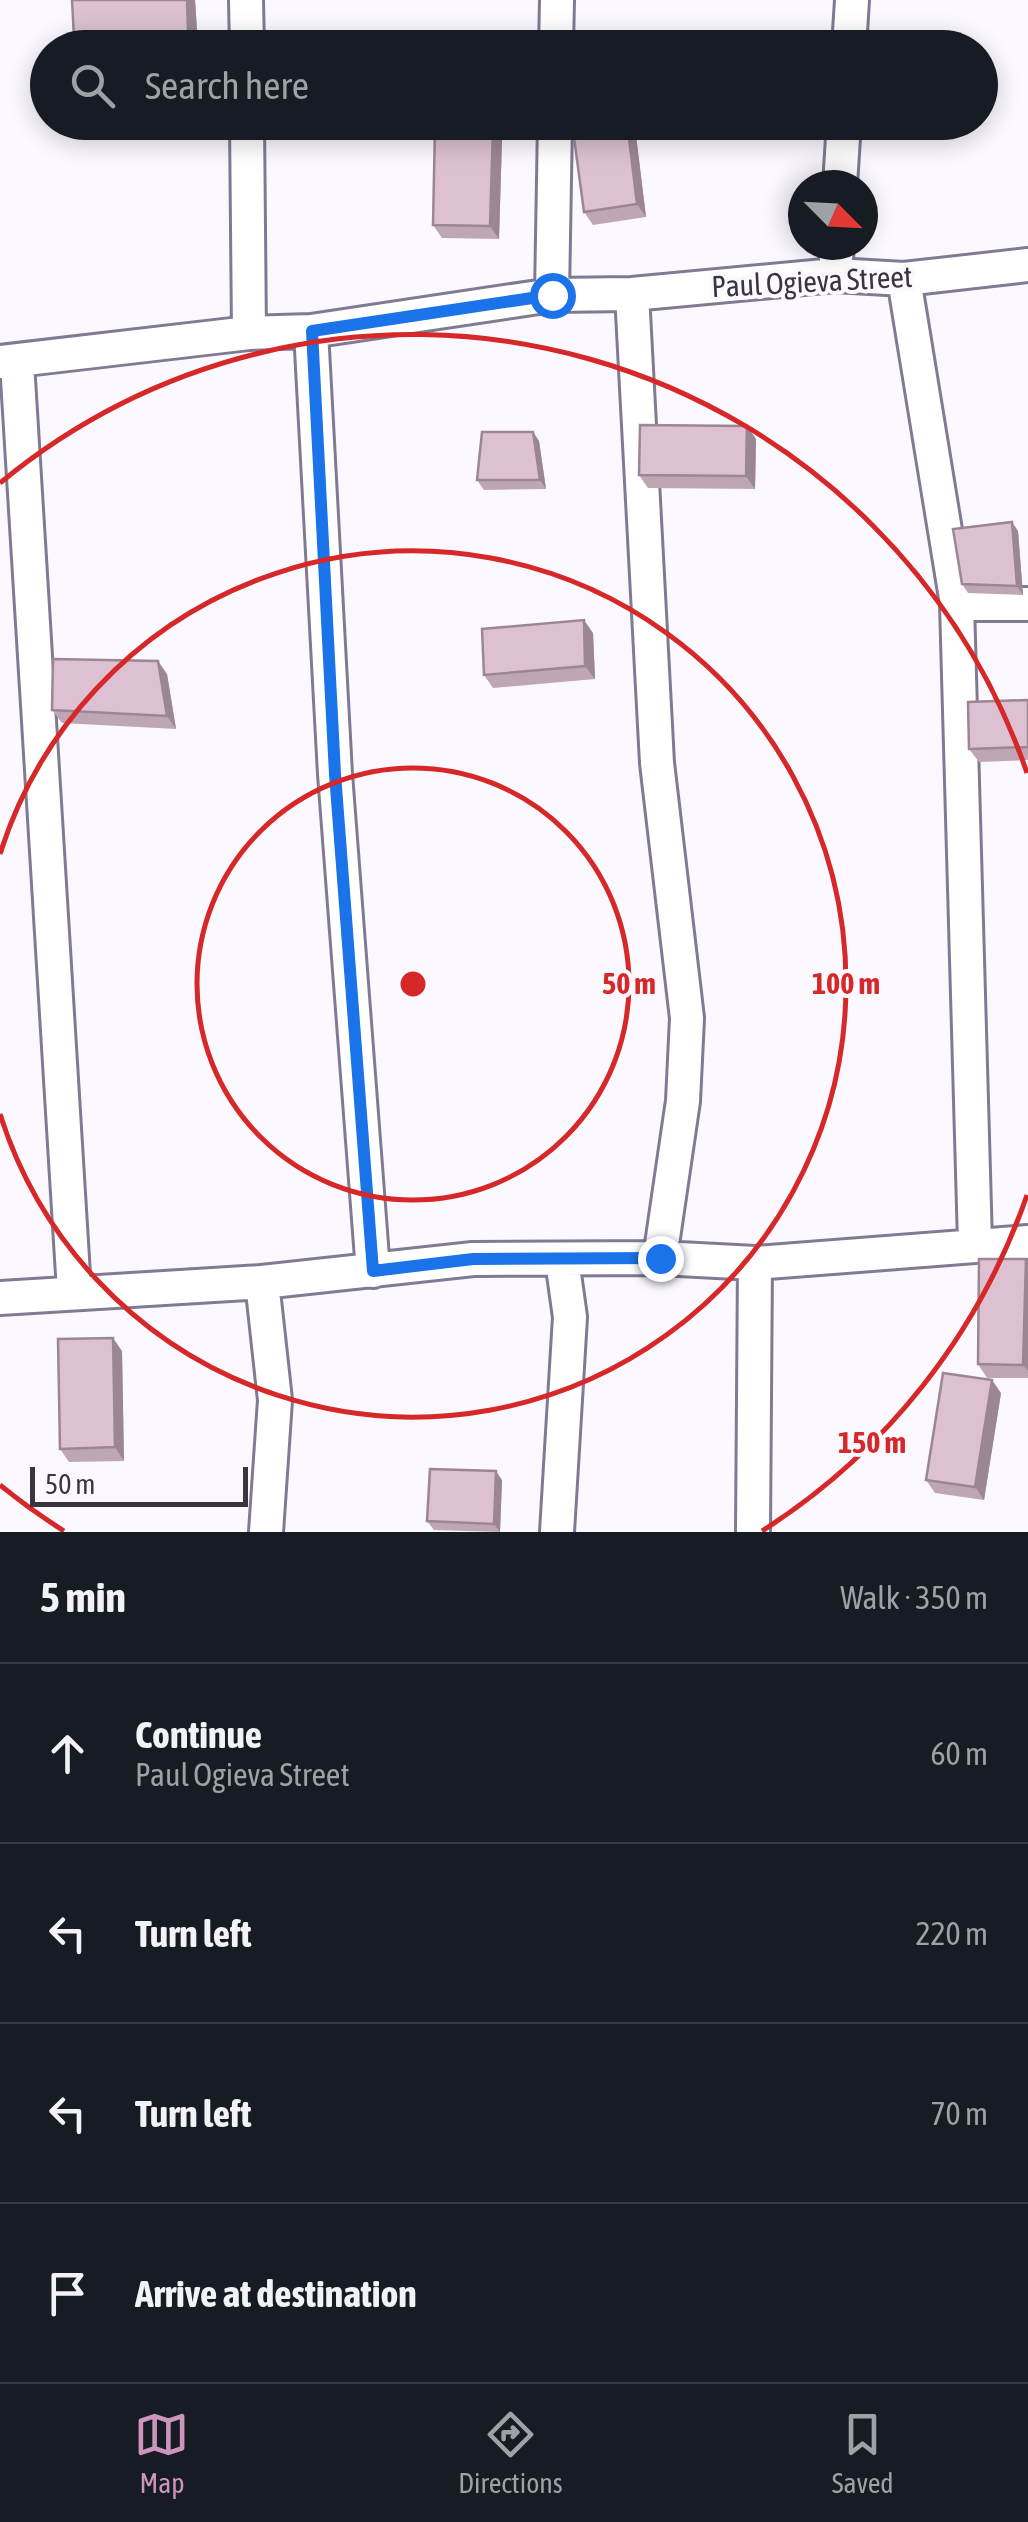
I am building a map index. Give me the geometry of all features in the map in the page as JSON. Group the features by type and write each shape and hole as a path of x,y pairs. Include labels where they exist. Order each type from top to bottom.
{"street":[{"path":"246,0 247,30"},
{"path":"556,30 557,0"},
{"path":"850,30 852,0"},
{"path":"247,140 249,333"},
{"path":"552,295 555,140"},
{"path":"841,170 843,140"},
{"name":"Paul Ogieva Street","path":"9,362 249,333 312,331 552,295 632,294 836,260 904,279 1028,265"},
{"path":"904,279 957,604 975,1244"},
{"path":"632,294 657,763 687,1018 683,1101 660,1258"},
{"path":"312,331 335,774 373,1271"},
{"path":"9,362 74,1292"},
{"path":"957,604 1028,604"},
{"path":"0,1298 262,1282 473,1259 660,1258 755,1264 1028,1242"},
{"path":"557,1532 570,1317 562,1260"},
{"path":"753,1532 755,1264"},
{"path":"262,1282 275,1400 266,1532"}],"building":[{"path":"72,0 187,0 188,30 74,30"},
{"path":"435,140 493,140 490,226 433,225"},
{"path":"574,140 629,140 637,204 584,212"},
{"path":"640,425 747,426 746,476 639,475"},
{"path":"482,432 533,432 540,480 477,480"},
{"path":"1012,522 1017,586 962,584 953,529"},
{"path":"584,620 585,666 484,675 482,629"},
{"path":"53,659 158,661 167,716 52,710"},
{"path":"1028,700 1028,747 969,749 968,702"},
{"path":"979,1259 1026,1259 1023,1365 978,1364"},
{"path":"113,1338 115,1447 60,1449 58,1339"},
{"path":"943,1373 992,1380 975,1487 926,1480"},
{"path":"430,1469 496,1471 494,1524 427,1521"}],"route":[{"path":"552,295 312,331 335,774 373,1271 473,1259 660,1258"}]}
